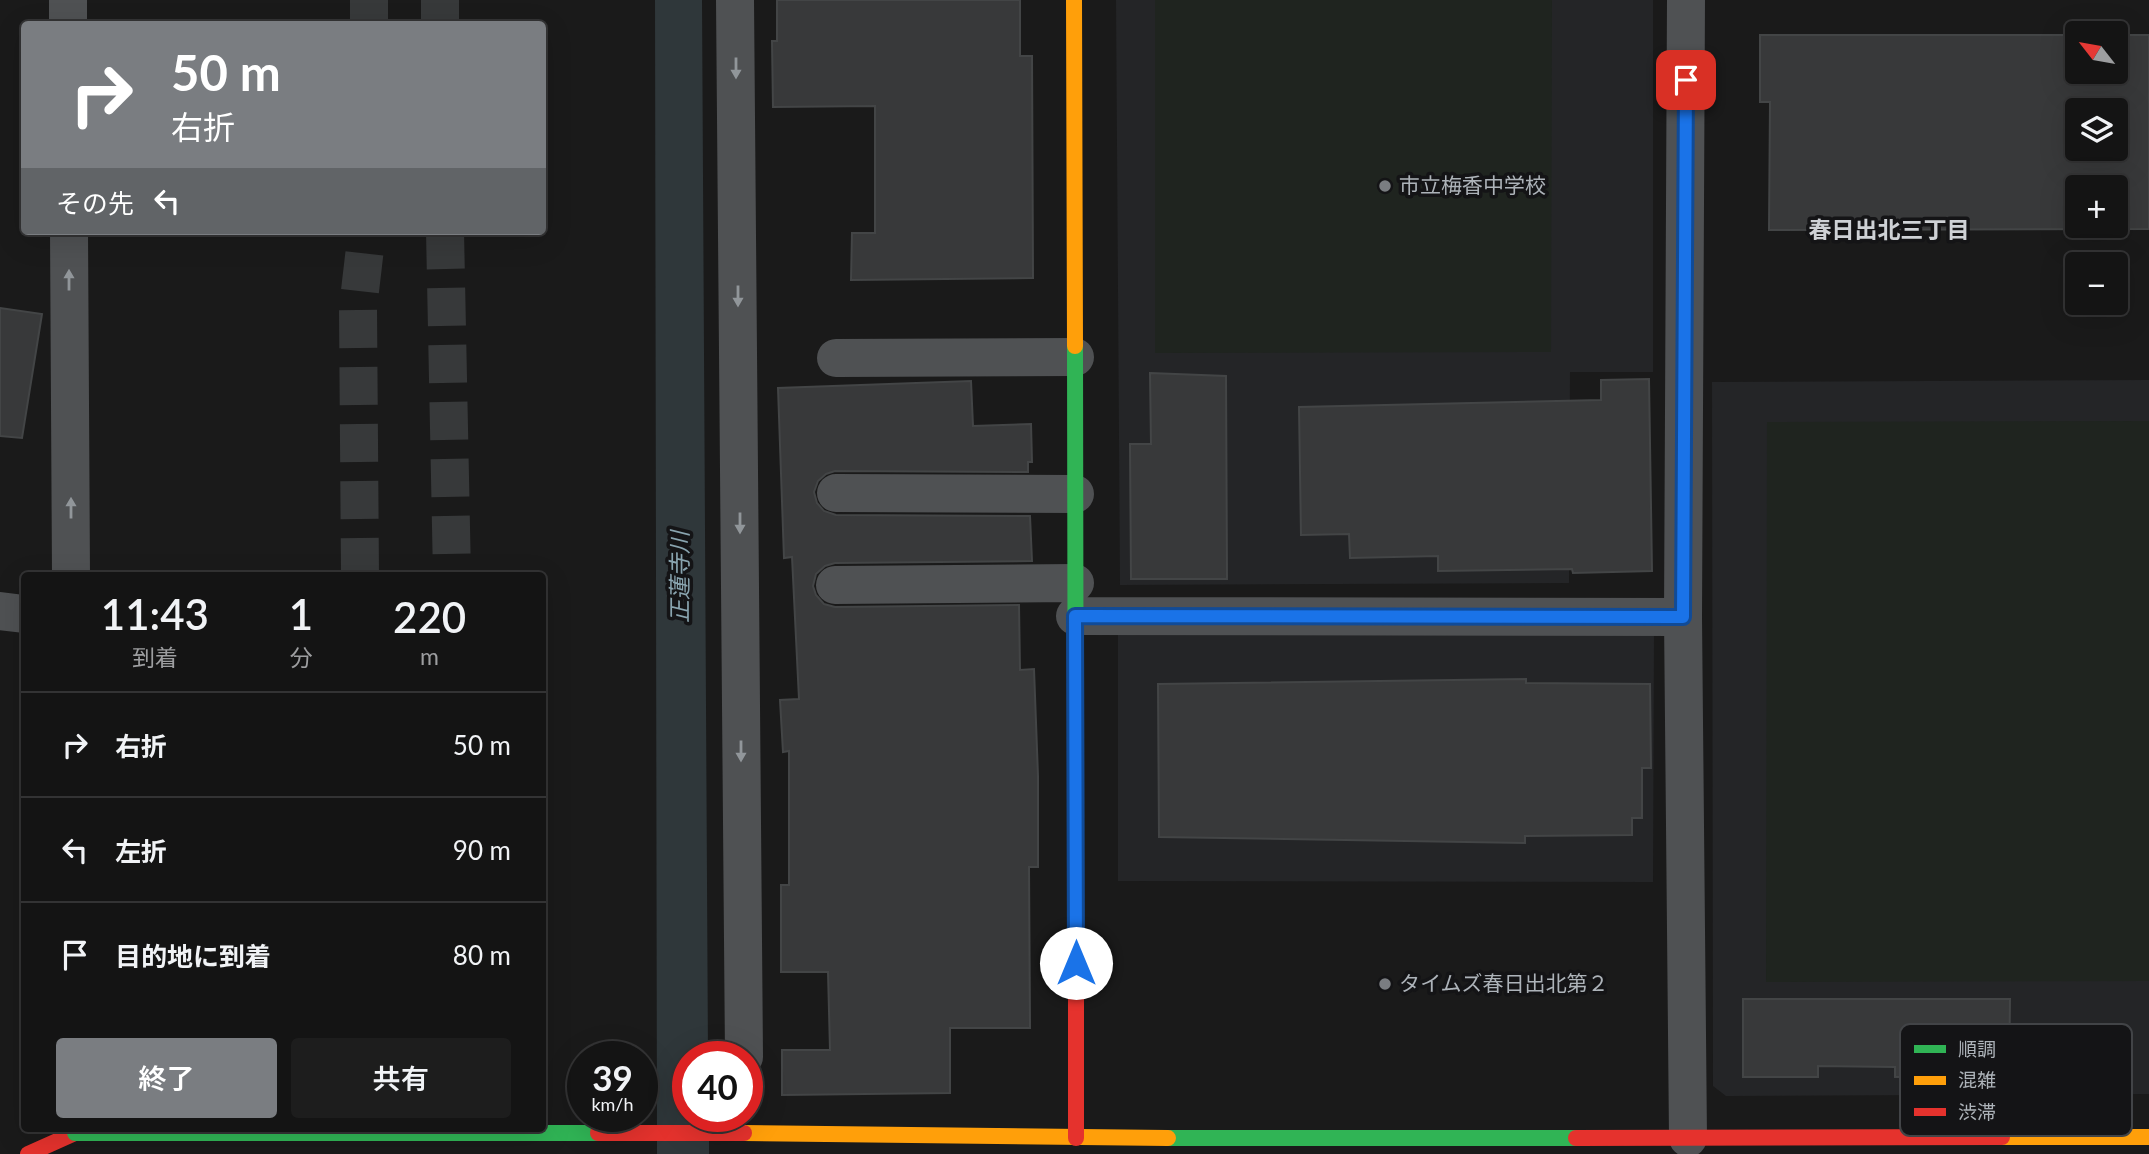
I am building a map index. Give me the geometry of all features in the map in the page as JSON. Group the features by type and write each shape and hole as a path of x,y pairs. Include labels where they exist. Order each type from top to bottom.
{"street":[{"path":"68,0 68,21"},
{"path":"736,0 744,1041"},
{"path":"1074,0 1076,1138"},
{"path":"1686,0 1683,617 1688,1138"},
{"path":"69,235 71,572"},
{"path":"836,359 1075,357"},
{"path":"836,493 1075,494"},
{"path":"835,586 1075,600 1683,617"},
{"path":"0,611 21,614"},
{"path":"28,1154 75,1139 744,1135 1076,1138 2149,1137"}],"shaded area":[{"name":"市立梅香中学校","path":"1116,0 1653,0 1653,372 1570,372 1569,583 1120,585"},
{"path":"1155,0 1552,0 1551,352 1155,353"},
{"path":"2149,380 2149,1094 2132,1094 2132,1024 1900,1024 1900,1095 1726,1096 1713,1086 1712,382"},
{"path":"2149,421 2149,981 1766,982 1767,422"},
{"path":"1118,634 1654,635 1653,882 1118,881"}],"water":[{"name":"正蓮寺川","path":"655,0 702,0 708,1041 672,1041 672,1132 709,1132 709,1154 657,1154"}],"building":[{"path":"777,0 1020,0 1020,56 1032,56 1033,278 851,280 852,233 875,233 875,106 773,107 772,41 777,41"},
{"path":"1760,35 2065,35 2065,84 2128,84 2128,35 2149,35 2149,229 2128,229 2128,175 2065,175 2065,229 1769,230 1770,102 1760,102"},
{"path":"0,308 42,314 22,438 0,436"},
{"path":"1150,373 1226,376 1227,579 1131,579 1130,444 1151,444"},
{"path":"1649,379 1652,571 1438,571 1438,556 1350,558 1349,534 1301,535 1299,407 1601,400 1601,380"},
{"path":"971,381 973,426 1031,424 1032,462 1028,462 1028,472 835,471 818,481 814,492 817,503 824,511 836,515 1030,516 1032,561 835,563 825,566 816,574 813,586 816,595 824,604 835,607 1019,605 1020,670 1034,669 1038,776 1038,867 1029,867 1030,1028 950,1028 950,1093 782,1095 782,1050 830,1050 828,972 781,972 781,885 789,885 789,751 783,752 780,700 799,699 792,557 784,558 778,388"},
{"path":"1526,679 1526,683 1650,684 1651,768 1642,768 1642,818 1632,818 1632,835 1525,836 1525,843 1159,837 1158,684"},
{"path":"1743,999 2010,999 2010,1024 1900,1024 1900,1077 1895,1077 1895,1067 1818,1066 1818,1077 1743,1077"}],"tunnel":[{"path":"369,0 369,21"},
{"path":"440,0 440,21"},
{"path":"360,572 358,308 367,235"},
{"path":"445,235 452,572"}],"traffic: fast":[{"path":"1075,346 1076,944"},
{"path":"75,1133 598,1133"},
{"path":"1168,1138 1576,1138"}],"traffic: slow":[{"path":"1074,0 1075,346"},
{"path":"744,1133 1168,1138"},
{"path":"2002,1137 2149,1137"}],"traffic: jam":[{"path":"1076,944 1076,1138"},
{"path":"28,1154 75,1133"},
{"path":"598,1133 744,1133"},
{"path":"1576,1138 2002,1137"}],"place":[{"name":"市立梅香中学校","path":"1385,186"},
{"name":"タイムズ春日出北第２","path":"1385,984"}],"district":[{"name":"春日出北三丁目","path":"1889,230"}],"route":[{"path":"1076,963 1075,616 1683,617 1686,80"}]}
